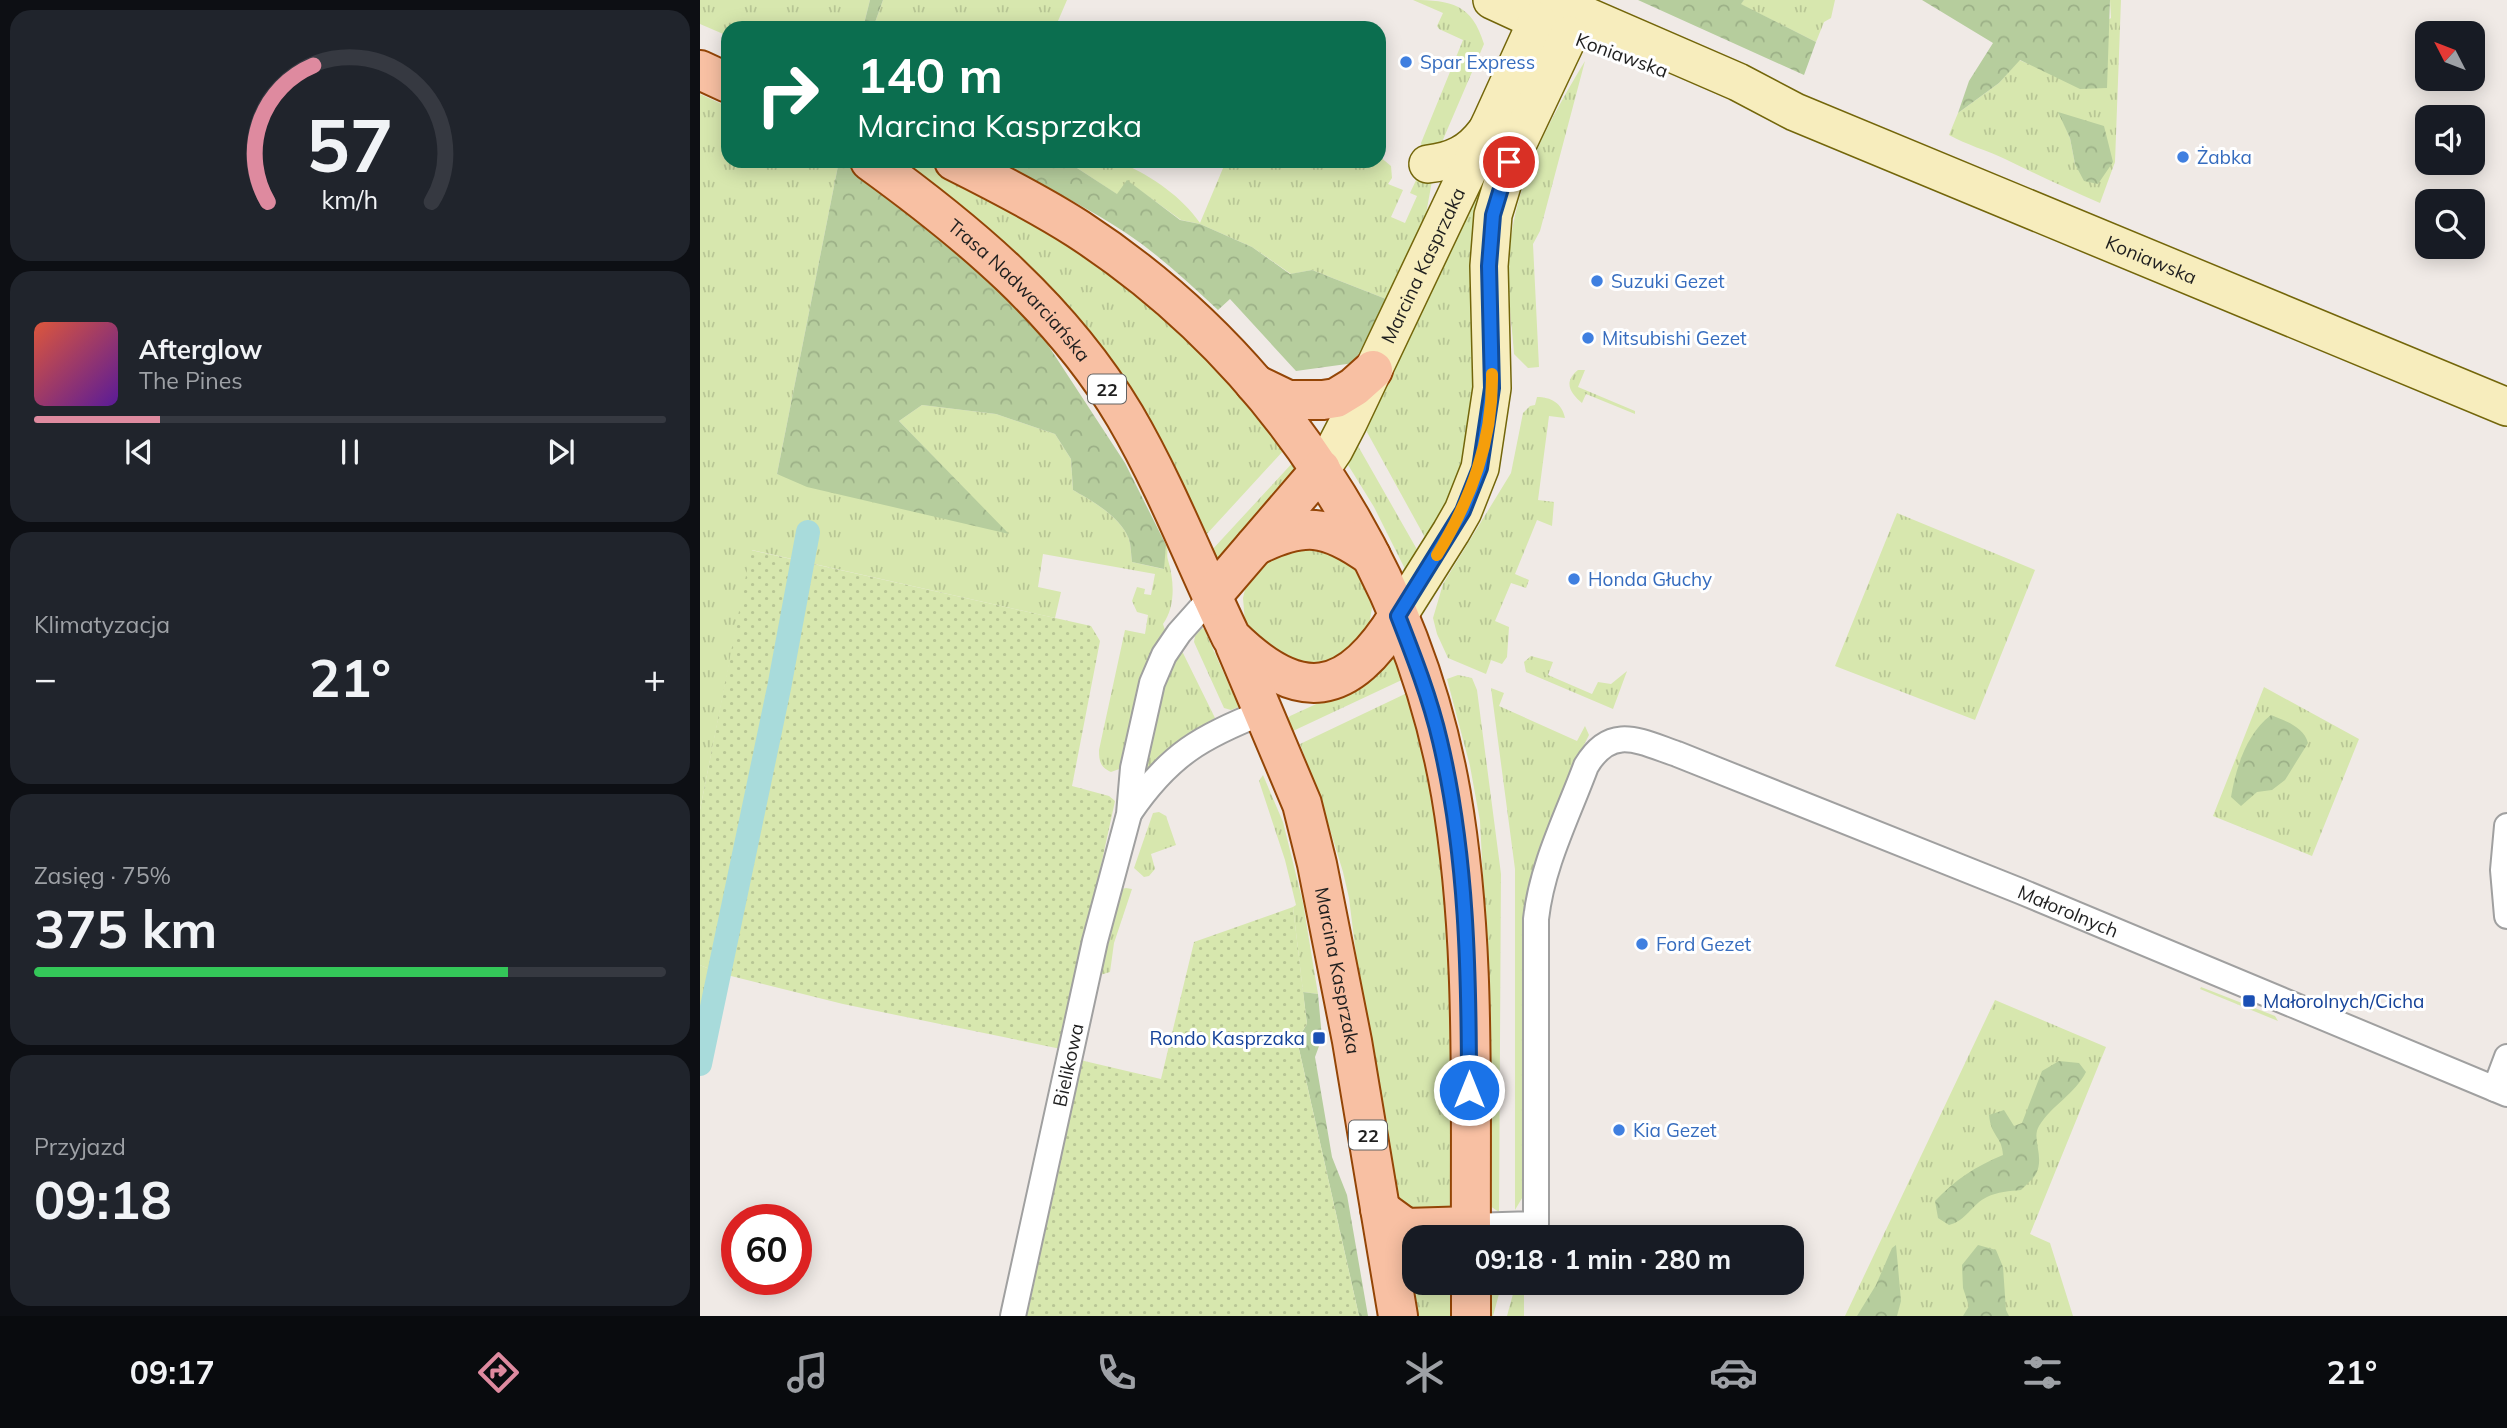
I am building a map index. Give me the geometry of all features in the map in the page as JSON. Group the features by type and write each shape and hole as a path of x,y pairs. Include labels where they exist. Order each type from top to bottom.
{"main road":[{"name":"Koniawska","path":"1492,0 1554,15 1740,100 1795,112 2507,407"},
{"name":"Marcina Kasprzaka","path":"1321,469 1334,450 1492,120 1554,15"},
{"name":"Marcina Kasprzaka","path":"1398,616 1457,522 1480,468 1492,388 1489,266 1493,215 1554,15"},
{"path":"700,42 721,52"},
{"path":"700,70 721,80"},
{"name":"Trasa Nadwarciańska","path":"879,168 948,220 1021,283 1096,372 1125,416 1148,460 1212,596"},
{"path":"967,168 1078,229 1178,306 1222,347 1301,439 1371,556 1422,679 1440,741 1451,795 1464,901 1469,1008 1471,1225"},
{"path":"1255,384 1288,400 1323,400 1336,398 1373,370"},
{"path":"1212,596 1321,469"},
{"path":"1253,547 1294,530 1320,530 1345,539 1371,556"},
{"name":"22","path":"1212,596 1231,637 1266,668 1288,679 1303,682 1342,677"},
{"path":"1264,712 1356,668 1369,657 1398,616"},
{"name":"Marcina Kasprzaka","path":"1231,637 1302,804 1317,864 1350,1028 1398,1316"},
{"path":"1380,1209 1402,1225"},
{"path":"1471,1295 1471,1316"}],"street":[{"name":"Bielikowa","path":"1013,1316 1095,941 1129,814 1133,768 1157,669 1179,633 1212,596"},
{"name":"Bielikowa","path":"1129,814 1152,781 1187,749 1208,736 1264,712"},
{"name":"Małorolnych","path":"1528,1225 1536,1224 1536,919 1539,893 1548,861 1592,755 1608,741 1625,738 1677,754 2020,891 2501,1092"},
{"path":"2507,826 2503,870 2507,916"},
{"path":"2501,1092 2507,1057"}],"green space":[{"path":"700,0 870,0 865,21 721,21 721,33 700,24"},
{"path":"870,0 883,0 876,21 865,21"},
{"path":"883,0 1067,0 1058,21 876,21"},
{"path":"1413,0 1438,1 1458,7 1473,20 1484,44 1439,149 1422,149 1421,143 1463,40 1439,29 1437,26 1443,13"},
{"path":"1638,0 1744,0 1741,4 1816,42 1804,75"},
{"path":"1744,0 1835,0 1831,18 1824,22 1816,42 1740,4"},
{"path":"1922,0 2110,0 2107,88 2080,89 2020,60 1999,83 1958,113 1969,81 1993,43"},
{"path":"2110,0 2121,0 2115,162 2100,203 1949,135 1958,113 1999,83 2019,60 2039,68 2111,18","holes":["2059,112 2098,184 2075,164 2070,138"]},
{"path":"1539,50 1505,145 1473,449 1428,543 1362,423"},
{"path":"1585,61 1540,231 1533,244 1539,367 1528,368 1514,354 1509,286 1511,236 1524,183 1534,158 1545,132"},
{"path":"700,94 721,104 721,168 838,168 777,474 1007,533 899,421 922,405 996,414 1055,434 1071,459 1073,490 1105,510 1119,523 1129,539 1132,562 1163,569 1166,545 1173,593 1163,624 1166,633 1122,768 1111,772 1102,766 1099,750 1125,630 1145,634 1148,615 1137,612 1132,601 1137,587 1145,589 1144,594 1151,595 1155,574 1043,554 1038,587 1061,592 1055,618 752,550 700,810"},
{"path":"2058,112 2104,126 2113,162 2098,184 2084,181 2075,164 2070,138"},
{"path":"1386,162 1391,166 1392,178 1388,184 1403,190 1391,217 1405,223 1417,196 1410,193 1418,176 1432,181 1426,214 1386,299 1312,270 1291,274 1252,247 1200,224 1181,220 1127,181 1118,195 1077,168 1132,168 1176,196 1200,223 1223,168 1386,168"},
{"path":"838,168 856,168 970,258 1044,339 1125,463 1166,545 1164,569 1132,562 1129,539 1119,523 1105,510 1073,490 1071,459 1055,434 996,414 922,405 899,421 1009,534 807,487 777,474"},
{"path":"903,168 933,168 1026,216 1112,272 1232,379 1284,450 1205,536 1185,491"},
{"path":"1007,168 1077,168 1117,194 1127,180 1180,220 1200,224 1252,247 1290,274 1312,270 1386,299 1354,363 1296,371 1230,299 1218,310 1162,260 1126,233"},
{"path":"1578,370 1585,370 1578,387 1635,411 1635,414 1586,394 1582,403 1570,387 1573,374"},
{"path":"1537,397 1555,402 1565,418 1549,416 1538,500 1554,502 1552,526 1537,520 1515,574 1529,580 1526,588 1511,583 1495,621 1509,627 1507,657 1502,664 1491,660 1486,674 1448,658 1433,618 1443,584 1511,473 1523,413 1535,405"},
{"path":"1354,442 1419,553 1408,575 1374,507 1345,460"},
{"path":"1296,459 1301,467 1219,564 1211,551"},
{"path":"1897,513 2035,570 1975,720 1835,666"},
{"path":"1292,543 1345,553 1370,590 1372,608 1369,625 1362,640 1336,663 1278,663 1245,623 1243,598 1246,585 1259,563"},
{"path":"751,550 1091,626 1100,641 1072,786 1109,796 1115,801 1061,1049 843,1004 719,973 700,965 700,810"},
{"path":"1202,628 1239,707 1231,710 1224,708 1194,642 1195,636"},
{"path":"1394,649 1406,678 1293,731 1288,718 1290,716 1358,685"},
{"path":"1182,651 1215,718 1183,737 1147,771 1143,769 1156,708 1166,679"},
{"path":"1531,656 1553,662 1548,675 1592,694 1598,682 1611,684 1627,671 1613,709 1526,672 1524,662"},
{"path":"1458,675 1472,678 1477,690 1501,874 1499,1212 1487,1204 1484,1188 1484,899 1480,821 1470,766 1447,679"},
{"path":"2264,687 2359,739 2312,856 2213,816"},
{"path":"1491,688 1504,693 1499,706 1577,741 1585,726 1589,735 1534,875 1525,1193 1515,1210 1515,869"},
{"path":"1407,693 1432,768 1453,955 1452,1207 1444,1212 1400,1212 1366,1034 1349,898 1321,800 1300,744"},
{"path":"2271,715 2298,729 2308,743 2285,780 2272,790 2257,792 2241,806 2231,797 2239,763 2255,732"},
{"path":"1263,775 1283,822 1303,903 1318,994 1303,992 1293,907 1296,905 1285,860 1259,781"},
{"path":"1159,812 1166,816 1176,845 1151,854 1155,869 1149,876 1144,877 1134,868 1153,813"},
{"path":"1132,889 1114,943 1110,972 1100,975 1080,1060 1118,890"},
{"path":"1293,907 1307,1024 1297,1040 1359,1316 1025,1316 1080,1060 1161,1079 1194,942"},
{"path":"700,965 719,973 700,1060"},
{"path":"2201,987 2275,1016 2278,1021 2200,989"},
{"path":"1303,992 1318,994 1322,1038 1315,1057 1332,1157 1347,1195 1368,1316 1359,1316 1297,1040 1307,1024"},
{"path":"1995,1000 2106,1047 2030,1234 2050,1243 2073,1316 1845,1316"},
{"path":"2059,1061 2079,1063 2086,1072 2076,1087 2039,1126 2036,1136 2039,1161 2035,1176 2021,1190 1987,1197 1955,1223 1949,1225 1938,1218 1935,1201 1943,1193 1966,1174 2003,1155 1989,1115 2004,1110 2014,1126 2022,1123 2042,1071"},
{"path":"1896,1245 1901,1301 1897,1316 1857,1316 1876,1285 1892,1248"},
{"path":"1978,1245 1996,1250 2003,1267 2006,1310 2009,1316 1963,1316 1969,1306 1963,1288 1962,1265"},
{"path":"1412,1295 1455,1295 1457,1316 1413,1316"},
{"path":"1485,1295 1499,1295 1493,1316 1485,1316"},
{"path":"1513,1295 1524,1295 1524,1316 1507,1316"}],"waterway":[{"path":"700,1064 779,688 808,532"}],"slow traffic":[{"path":"1437,555 1463,511 1480,468 1492,374"}],"place":[{"name":"Spar Express","path":"1406,62"},
{"name":"Żabka","path":"2183,157"},
{"name":"Suzuki Gezet","path":"1597,281"},
{"name":"Mitsubishi Gezet","path":"1588,338"},
{"name":"Honda Głuchy","path":"1574,579"},
{"name":"Ford Gezet","path":"1642,944"},
{"name":"Małorolnych/Cicha","path":"2249,1001"},
{"name":"Rondo Kasprzaka","path":"1319,1038"},
{"name":"Kia Gezet","path":"1619,1130"}],"route":[{"path":"1469,1090 1469,1008 1464,901 1451,795 1440,741 1422,679 1398,616 1463,511 1480,468 1492,388 1489,266 1493,215 1509,162"}]}
